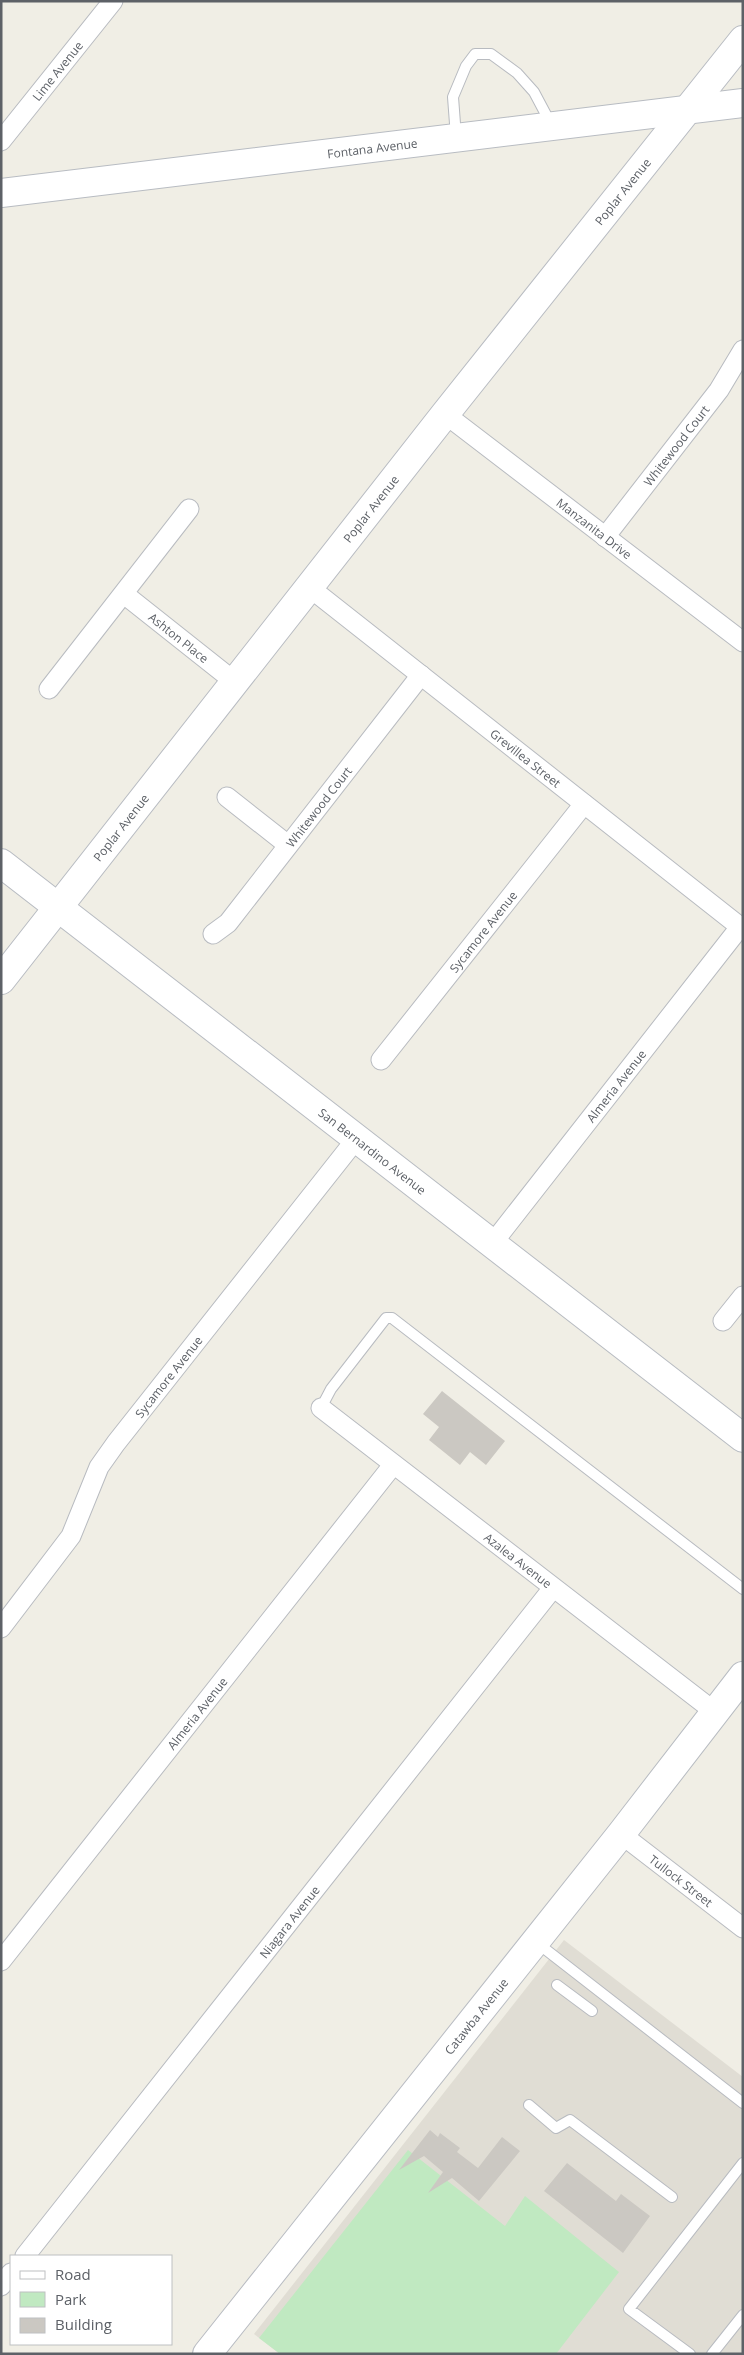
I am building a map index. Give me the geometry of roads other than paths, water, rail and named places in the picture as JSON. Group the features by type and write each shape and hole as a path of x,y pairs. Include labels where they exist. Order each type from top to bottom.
{"street":[{"name":"Lime Avenue","path":"1,141 113,1"},
{"name":"Poplar Avenue","path":"1,980 445,414 743,40"},
{"name":"Fontana Avenue","path":"1,193 743,103"},
{"name":"Whitewood Court","path":"605,537 718,390 743,350"},
{"name":"Manzanita Drive","path":"445,414 743,642"},
{"path":"49,689 189,509"},
{"name":"Grevillea Street","path":"309,587 742,928"},
{"name":"Ashton Place","path":"124,594 235,682"},
{"name":"Whitewood Court","path":"214,934 228,923 421,675"},
{"path":"228,797 288,845"},
{"name":"Sycamore Avenue","path":"381,1060 584,804"},
{"name":"San Bernardino Avenue","path":"1,863 743,1438"},
{"name":"Almeria Avenue","path":"492,1244 742,928"},
{"name":"Sycamore Avenue","path":"1,1628 71,1536 100,1467 116,1443 357,1138"},
{"path":"723,1321 743,1296"},
{"name":"Azalea Avenue","path":"322,1408 393,1465 715,1712"},
{"name":"Almeria Avenue","path":"1,1961 393,1465"},
{"name":"Niagara Avenue","path":"26,2255 553,1588"},
{"name":"Catawba Avenue","path":"207,2354 621,1834 743,1676"},
{"name":"Tullock Street","path":"621,1834 743,1928"},
{"path":"1,2286 10,2274"}],"lane":[{"path":"456,139 453,97 466,66 476,54 491,54 517,73 534,92 552,127"},
{"path":"322,1408 331,1388 386,1318 392,1318 743,1589"},
{"path":"535,1942 743,2103"},
{"path":"557,1985 592,2011"},
{"path":"529,2105 556,2128 570,2120 672,2197"},
{"path":"690,2354 629,2309 743,2163"},
{"path":"712,2354 743,2315"}]}
